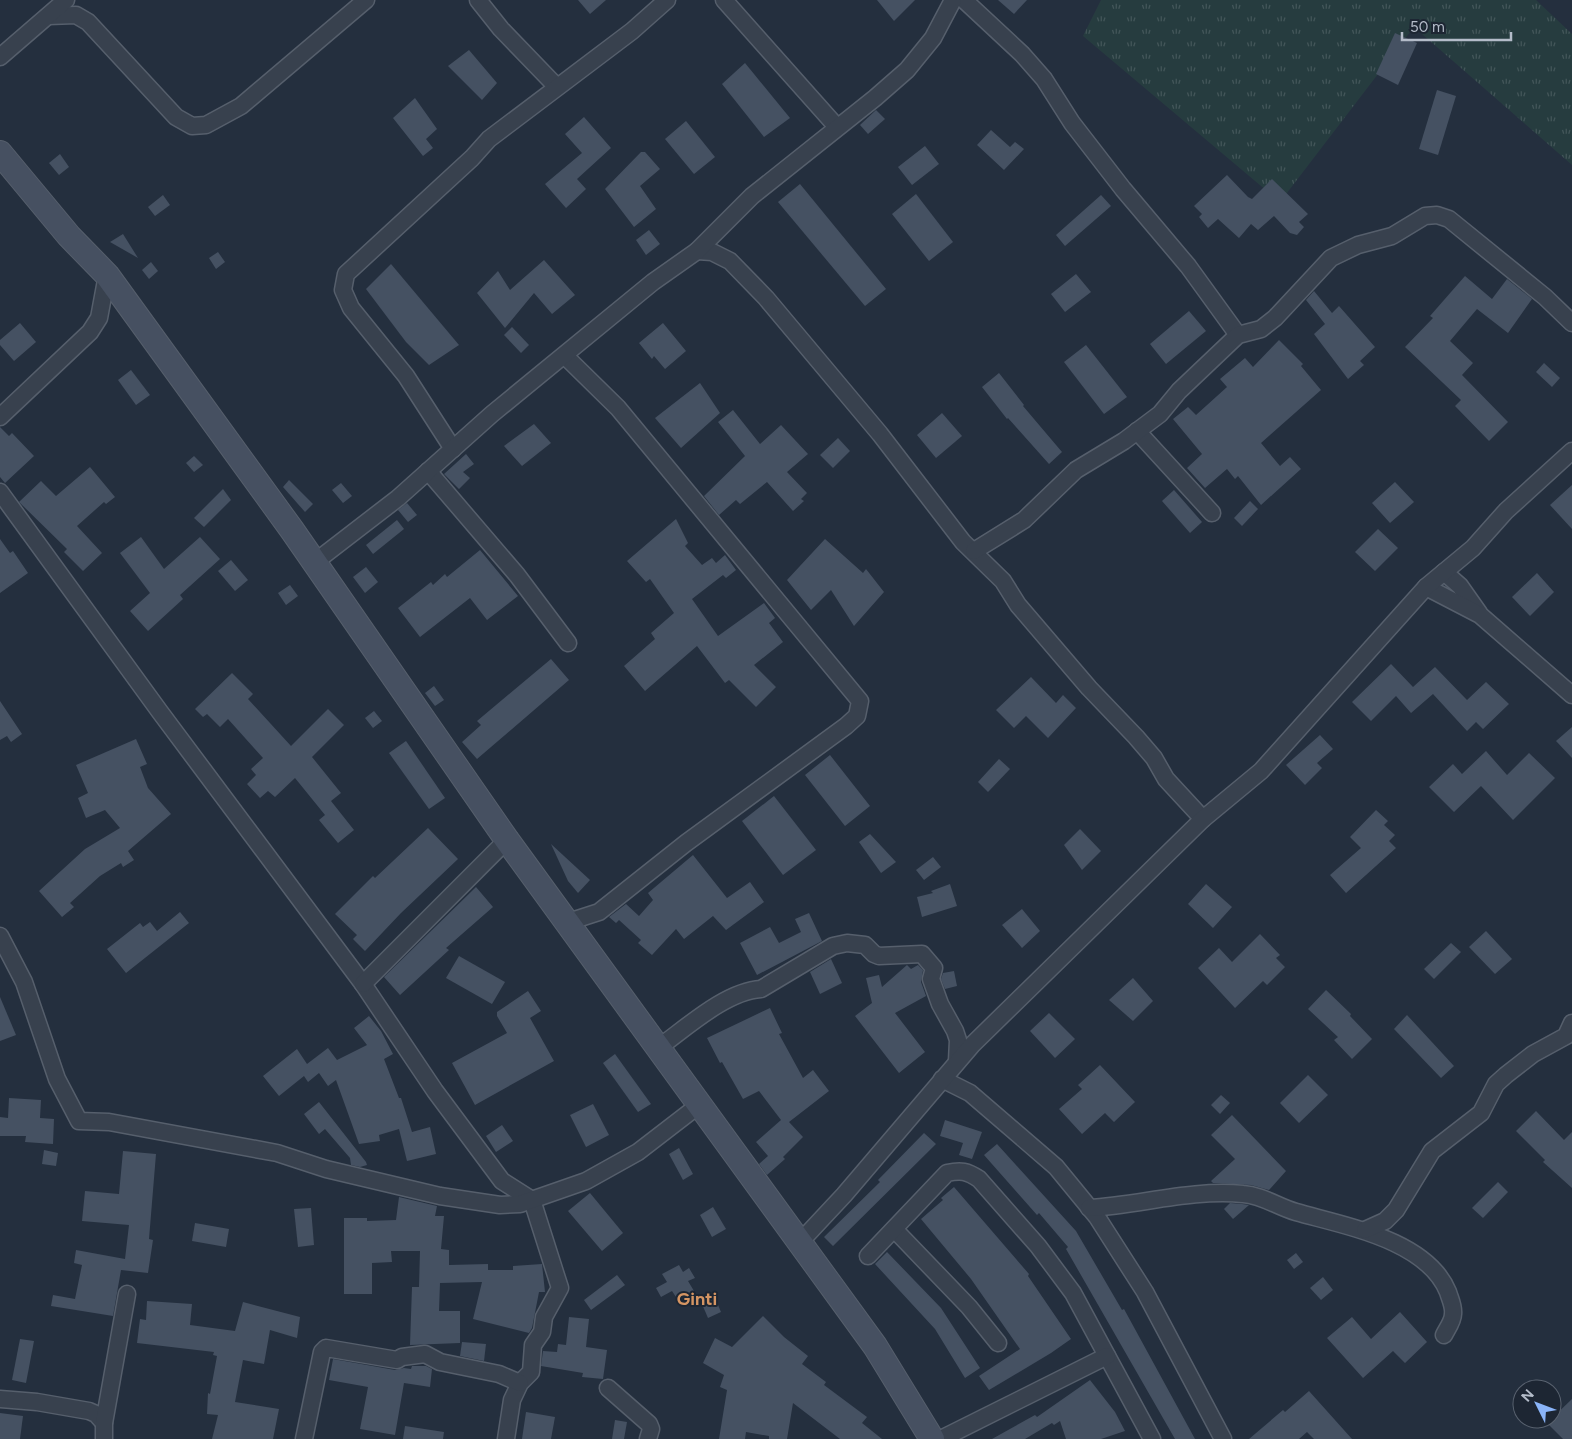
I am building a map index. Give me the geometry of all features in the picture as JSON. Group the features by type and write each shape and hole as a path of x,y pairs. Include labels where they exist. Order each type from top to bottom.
{"main road":[{"path":"0,152 69,236 107,275 314,562 507,840 875,1346 932,1439"}],"street":[{"path":"0,57 66,0"},
{"path":"48,16 76,15 88,22 176,117 192,126 206,126 241,106 366,0"},
{"path":"478,0 501,30 557,86"},
{"path":"453,449 406,376 351,308 343,290 344,280 350,270 472,158 489,139 632,31 667,0"},
{"path":"724,0 837,127"},
{"path":"314,562 398,498 453,449 653,282 697,251 752,196 907,70 942,23 953,0"},
{"path":"964,0 1022,54 1044,79 1072,123 1123,189 1188,266 1238,335"},
{"path":"974,551 1024,520 1042,505 1076,470 1160,414 1179,391 1238,335 1261,329 1275,318 1331,258 1358,245 1392,236 1425,216 1437,215 1449,219 1545,297 1572,323"},
{"path":"697,251 712,252 730,261 766,298 880,434 963,542 1004,581 1018,605 1090,688 1136,737 1154,758 1166,779 1203,819"},
{"path":"0,417 90,332 99,318 107,275"},
{"path":"565,356 624,415 860,701 857,716 846,726 686,844 600,912 568,922"},
{"path":"1137,431 1212,513"},
{"path":"800,1241 844,1195 957,1061 1203,819 1261,771 1426,587 1473,548 1506,511 1572,451"},
{"path":"428,471 517,575 568,644"},
{"path":"0,492 160,712 363,984 435,1091 502,1181 532,1200 560,1288 544,1316 542,1332 533,1345 531,1372 520,1383 509,1408 506,1439"},
{"path":"1444,572 1460,586 1480,615"},
{"path":"1426,587 1480,615 1572,695"},
{"path":"363,984 507,840"},
{"path":"0,936 24,982 58,1079 79,1122 109,1122 278,1153 326,1169 440,1196 500,1206 520,1204 586,1181 638,1152 699,1105"},
{"path":"658,1048 723,1003 751,990 761,989 833,946 859,943 879,956 922,954 926,956 934,968 931,979 937,996 958,1040 957,1061"},
{"path":"1365,1230 1385,1221 1396,1210 1432,1151 1481,1113 1496,1084 1533,1054 1566,1036 1572,1023"},
{"path":"942,1079 970,1093 991,1109 1056,1167 1089,1208 1116,1244 1145,1292 1222,1439"},
{"path":"868,1256 948,1173 959,1170 968,1172 979,1179 1038,1246 1073,1293 1152,1439"},
{"path":"500,1206 502,1181"},
{"path":"1089,1208 1192,1195 1244,1194 1298,1213 1365,1230 1422,1258 1439,1276 1453,1305 1454,1315 1444,1334"},
{"path":"894,1229 969,1307 998,1343"},
{"path":"104,1431 126,1294"},
{"path":"304,1439 322,1352 326,1348 397,1360 402,1357 425,1354 440,1362 499,1374 520,1383"},
{"path":"941,1439 1106,1356"},
{"path":"608,1388 649,1424 651,1429 648,1439"},
{"path":"0,1399 37,1402 88,1410 96,1414 104,1431"}],"green space":[{"path":"1101,0 1536,0 1572,34 1572,165 1414,27 1280,202 1083,36"}],"building":[{"path":"578,0 606,0 590,14"},
{"path":"877,0 915,0 894,21"},
{"path":"998,0 1027,0 1014,14"},
{"path":"1395,33 1417,43 1398,85 1376,74"},
{"path":"469,50 497,83 482,100 448,66"},
{"path":"745,63 790,118 764,137 722,84"},
{"path":"1437,90 1456,96 1438,155 1419,149"},
{"path":"415,98 437,129 426,139 433,148 423,156 393,118"},
{"path":"876,110 885,119 868,134 860,125"},
{"path":"584,117 611,148 577,179 586,189 566,208 545,184 582,153 565,134"},
{"path":"686,121 715,157 694,174 665,139"},
{"path":"991,130 1010,147 1015,142 1024,149 1004,170 977,145"},
{"path":"925,146 939,164 912,185 898,167"},
{"path":"641,152 645,152 660,169 640,186 656,209 634,227 605,189"},
{"path":"60,154 69,167 59,175 49,163"},
{"path":"1227,175 1252,199 1272,179 1308,214 1299,222 1304,227 1297,235 1290,233 1274,216 1258,230 1251,224 1239,238 1218,219 1208,228 1199,217 1202,214 1194,206"},
{"path":"800,184 886,289 865,306 778,202"},
{"path":"916,194 953,242 929,261 892,214"},
{"path":"163,195 170,205 155,216 148,207"},
{"path":"1101,195 1111,206 1065,246 1056,235"},
{"path":"649,230 660,244 646,255 636,240"},
{"path":"123,234 138,258 110,242"},
{"path":"218,252 225,262 216,269 209,258"},
{"path":"544,260 575,295 552,314 534,293 505,328 477,293 498,271 510,290"},
{"path":"151,262 158,271 149,279 142,270"},
{"path":"391,264 459,345 429,365 406,342 366,289"},
{"path":"1076,274 1091,292 1065,312 1051,294"},
{"path":"1465,276 1492,299 1507,279 1532,299 1508,333 1477,309 1450,341 1473,363 1462,375 1508,422 1489,441 1455,406 1461,400 1405,347 1433,318 1430,316"},
{"path":"1314,291 1332,313 1339,306 1375,347 1360,361 1364,365 1348,379 1314,334 1325,324 1306,300"},
{"path":"1189,311 1206,331 1166,364 1150,344"},
{"path":"20,323 36,342 14,361 0,345 0,340"},
{"path":"663,323 686,351 665,369 654,356 652,359 639,343"},
{"path":"512,327 529,345 521,353 504,335"},
{"path":"1279,340 1303,364 1301,366 1321,390 1261,443 1280,466 1290,457 1301,469 1261,505 1238,476 1235,479 1227,469 1205,488 1187,468 1202,454 1173,419 1188,407 1196,415 1227,387 1220,379 1245,358 1253,367"},
{"path":"1086,345 1127,397 1104,414 1064,362"},
{"path":"1544,363 1560,378 1552,387 1536,372"},
{"path":"131,370 150,395 136,405 118,380"},
{"path":"999,373 1023,406 1062,452 1049,464 1007,419 982,387"},
{"path":"700,383 720,413 681,448 655,418"},
{"path":"733,410 760,444 781,425 808,454 787,472 807,493 801,499 804,501 793,511 767,482 740,504 736,500 719,515 704,496 745,456 718,422"},
{"path":"942,413 962,436 936,458 917,435"},
{"path":"534,424 551,443 522,466 504,446"},
{"path":"0,427 9,436 12,433 34,456 5,483 0,477"},
{"path":"838,438 850,451 833,468 820,455"},
{"path":"466,454 474,464 463,472 470,478 459,489 444,474"},
{"path":"194,456 203,465 194,472 186,463"},
{"path":"90,467 115,497 106,504 104,502 77,526 102,553 83,571 64,552 67,549 19,502 41,481 56,496"},
{"path":"289,480 313,504 305,512 283,487"},
{"path":"1395,482 1414,502 1390,523 1372,503"},
{"path":"341,483 352,496 343,503 332,490"},
{"path":"1572,485 1572,529 1550,505"},
{"path":"223,489 231,500 204,527 194,518"},
{"path":"1174,490 1202,522 1190,533 1162,501"},
{"path":"1250,501 1258,509 1242,526 1234,518"},
{"path":"407,503 417,515 408,522 398,510"},
{"path":"676,519 688,543 685,546 702,565 712,558 716,563 725,555 736,570 726,578 723,575 692,599 718,636 764,603 775,618 769,623 783,642 754,665 776,687 756,707 729,680 725,683 697,646 645,691 624,666 655,639 651,633 674,613 650,579 646,582 627,561"},
{"path":"397,520 404,529 373,554 366,545"},
{"path":"1378,529 1398,548 1375,571 1355,552"},
{"path":"141,537 164,569 200,537 220,559 180,595 183,599 148,631 130,611 150,593 120,553"},
{"path":"0,539 10,553 13,551 28,573 0,593"},
{"path":"825,539 863,573 866,569 884,592 854,626 831,590 811,610 787,580"},
{"path":"480,550 518,596 487,620 470,598 420,637 398,608 431,582 433,585 445,574 447,577"},
{"path":"231,560 248,580 235,591 218,571"},
{"path":"366,567 378,582 365,593 353,577"},
{"path":"1537,573 1554,592 1530,616 1512,597"},
{"path":"290,585 298,596 286,605 278,593"},
{"path":"551,659 569,680 477,759 462,742 481,725 477,721"},
{"path":"1391,664 1413,687 1435,667 1467,700 1486,682 1509,704 1483,729 1476,722 1467,731 1433,694 1411,713 1396,696 1371,721 1352,702"},
{"path":"232,673 253,694 248,699 291,746 328,709 344,725 312,757 341,793 331,801 354,830 338,843 319,820 325,815 295,778 275,797 268,791 260,798 247,784 256,775 251,769 263,758 228,719 220,727 207,714 203,717 195,709"},
{"path":"1031,677 1056,703 1063,695 1076,708 1048,738 1026,716 1014,728 996,710"},
{"path":"434,686 444,700 435,706 425,693"},
{"path":"0,701 22,734 11,742 7,736 0,740"},
{"path":"374,711 382,721 373,728 365,718"},
{"path":"1572,727 1572,758 1556,741"},
{"path":"1320,735 1333,749 1317,763 1322,768 1305,785 1286,765"},
{"path":"136,739 147,764 140,767 148,788 171,814 128,851 134,860 123,867 121,863 100,876 70,903 74,907 62,917 39,891 85,849 120,828 105,810 86,818 78,798 88,793 76,765"},
{"path":"406,741 445,798 429,809 389,753"},
{"path":"1486,751 1507,775 1529,753 1555,778 1513,820 1481,786 1454,812 1429,787 1453,764 1462,774"},
{"path":"830,755 870,806 845,826 805,775"},
{"path":"999,759 1010,769 988,792 978,782"},
{"path":"774,796 816,850 783,875 742,821"},
{"path":"1376,810 1388,821 1384,825 1395,835 1389,841 1396,848 1346,893 1330,875 1361,848 1350,837"},
{"path":"428,828 458,859 401,913 365,951 353,939 357,935 335,914 373,876 375,878"},
{"path":"1080,829 1101,851 1082,870 1064,845"},
{"path":"870,834 896,862 881,873 859,842"},
{"path":"551,844 590,880 578,893 568,881"},
{"path":"693,855 727,898 750,882 764,902 726,930 713,916 684,939 676,929 652,955 638,943 641,940 619,920 616,923 609,917 626,904 639,916 653,900 648,893"},
{"path":"933,857 941,867 924,880 916,870"},
{"path":"950,884 957,906 922,917 917,897 933,893 931,891"},
{"path":"1206,884 1232,907 1213,928 1188,904"},
{"path":"476,887 493,907 446,948 449,950 400,995 384,977"},
{"path":"1022,909 1040,931 1022,948 1002,925"},
{"path":"180,912 189,923 126,973 107,949 140,923 143,927 150,922 157,931"},
{"path":"809,913 822,941 757,975 740,943 770,927 779,943 801,932 795,919"},
{"path":"1486,931 1512,959 1495,974 1469,947"},
{"path":"1260,934 1280,955 1276,958 1285,967 1267,985 1263,981 1235,1008 1198,968 1219,948 1232,962"},
{"path":"1451,943 1461,952 1434,979 1424,969"},
{"path":"459,956 505,982 492,1004 446,978"},
{"path":"831,959 842,983 820,994 810,972"},
{"path":"907,965 911,969 918,965 923,970 921,982 926,996 895,1013 925,1052 899,1073 855,1016 872,1003 866,978 879,975 882,987"},
{"path":"954,971 957,986 945,989 941,979 943,973"},
{"path":"1133,978 1153,1001 1133,1021 1109,1000"},
{"path":"1326,990 1351,1014 1350,1016 1372,1039 1352,1059 1334,1040 1338,1037 1308,1009"},
{"path":"528,991 541,1011 530,1018 554,1061 475,1105 452,1063 507,1033 497,1016 497,1012"},
{"path":"0,997 16,1035 0,1041"},
{"path":"770,1008 782,1033 779,1034 803,1078 813,1070 829,1091 789,1122 803,1137 783,1157 785,1159 767,1175 759,1164 768,1156 756,1142 781,1120 759,1091 743,1099 722,1062 720,1063 707,1038"},
{"path":"1049,1013 1075,1039 1055,1058 1030,1031"},
{"path":"1407,1015 1454,1066 1441,1078 1394,1029"},
{"path":"369,1016 381,1031 393,1054 384,1059 399,1098 401,1098 412,1132 430,1127 436,1154 407,1161 399,1129 379,1135 380,1141 359,1144 336,1080 328,1086 319,1073 308,1082 304,1076 279,1096 263,1076 297,1049 307,1064 328,1048 337,1060 367,1045 354,1028"},
{"path":"615,1054 651,1104 638,1112 603,1063"},
{"path":"1100,1065 1135,1102 1114,1122 1105,1113 1082,1134 1059,1109 1082,1089 1078,1085"},
{"path":"1308,1075 1328,1095 1299,1123 1280,1103"},
{"path":"1221,1095 1230,1103 1220,1114 1211,1105"},
{"path":"9,1098 41,1100 40,1118 54,1119 53,1144 25,1142 26,1136 0,1136 0,1117 8,1118"},
{"path":"319,1102 367,1165 360,1167 351,1165 350,1158 325,1129 319,1134 304,1114"},
{"path":"593,1104 609,1135 586,1147 570,1115"},
{"path":"1536,1111 1564,1140 1572,1132 1572,1188 1543,1162 1545,1160 1516,1131"},
{"path":"1232,1115 1286,1171 1269,1190 1251,1185 1213,1183 1211,1181 1235,1159 1211,1135"},
{"path":"945,1120 982,1132 972,1159 959,1155 963,1143 940,1136"},
{"path":"502,1125 513,1141 496,1152 486,1136"},
{"path":"924,1133 936,1144 833,1246 824,1237 880,1182 878,1180"},
{"path":"997,1144 1076,1231 1122,1310 1124,1309 1195,1439 1175,1439 1066,1249 1068,1247 1039,1213 1037,1215 984,1155"},
{"path":"679,1148 693,1174 683,1180 669,1154"},
{"path":"44,1150 58,1153 56,1166 42,1164"},
{"path":"123,1151 156,1154 149,1239 153,1240 148,1273 121,1270 113,1316 51,1306 53,1295 75,1299 82,1265 74,1263 76,1250 125,1259 129,1225 82,1221 85,1191 119,1194"},
{"path":"1498,1182 1508,1192 1483,1218 1472,1208"},
{"path":"954,1187 1029,1274 1028,1276 1071,1339 989,1390 979,1376 1020,1349 971,1279 921,1219 943,1200 941,1198"},
{"path":"590,1193 623,1233 602,1251 568,1211"},
{"path":"399,1197 437,1206 435,1216 444,1216 441,1249 449,1250 449,1265 488,1264 488,1270 513,1270 513,1266 542,1264 545,1292 539,1292 532,1328 529,1333 473,1319 482,1282 440,1283 439,1311 460,1311 460,1343 410,1345 412,1287 419,1287 420,1251 391,1251 392,1262 372,1263 372,1294 344,1294 344,1218 367,1218 367,1221 396,1220"},
{"path":"1230,1203 1249,1205 1233,1219 1224,1209"},
{"path":"713,1207 726,1229 712,1237 700,1215"},
{"path":"311,1208 314,1245 298,1247 294,1209"},
{"path":"195,1223 229,1229 226,1247 192,1241"},
{"path":"887,1252 941,1308 980,1368 965,1378 935,1329 875,1264"},
{"path":"1296,1253 1303,1262 1294,1269 1287,1260"},
{"path":"679,1265 683,1272 689,1268 695,1278 688,1281 694,1291 678,1300 672,1291 661,1297 656,1288 667,1282 662,1274"},
{"path":"617,1275 625,1285 591,1310 584,1300"},
{"path":"1323,1277 1333,1290 1321,1300 1310,1288"},
{"path":"715,1298 721,1312 708,1318 702,1304"},
{"path":"147,1301 192,1304 190,1325 235,1331 243,1302 300,1317 297,1338 270,1330 264,1364 243,1360 235,1402 279,1409 273,1439 212,1439 218,1415 207,1414 208,1393 210,1394 217,1356 213,1355 214,1352 137,1343 140,1319 146,1320"},
{"path":"1400,1312 1427,1342 1405,1363 1393,1351 1363,1378 1327,1338 1352,1317 1371,1339"},
{"path":"763,1316 784,1337 808,1356 802,1364 826,1382 824,1385 867,1417 862,1423 882,1439 840,1439 793,1403 787,1439 769,1439 769,1436 746,1432 745,1439 719,1439 727,1390 720,1387 724,1375 703,1363 715,1338 732,1347"},
{"path":"569,1317 589,1319 586,1347 607,1350 603,1379 582,1377 583,1373 541,1366 543,1351 557,1352 558,1344 566,1345"},
{"path":"20,1339 34,1341 26,1383 12,1380"},
{"path":"462,1342 486,1344 484,1361 460,1356"},
{"path":"333,1359 395,1370 411,1369 412,1366 426,1366 432,1369 430,1387 404,1383 395,1435 360,1429 368,1387 329,1380"},
{"path":"1090,1380 1115,1412 1125,1431 1101,1439 1066,1439 1060,1421 1054,1425 1052,1423 1025,1439 992,1439 1035,1415 1037,1417"},
{"path":"1309,1391 1352,1439 1314,1439 1307,1432 1299,1439 1249,1439 1283,1410 1285,1412"},
{"path":"1572,1399 1572,1439 1563,1439 1553,1429 1562,1429 1562,1409"},
{"path":"526,1412 555,1417 551,1439 522,1439"},
{"path":"0,1413 23,1416 20,1439 0,1439"},
{"path":"615,1420 627,1422 624,1439 612,1439"},
{"path":"405,1426 444,1432 443,1439 403,1439"}],"district":[{"name":"Ginti","path":"697,1299"}]}
